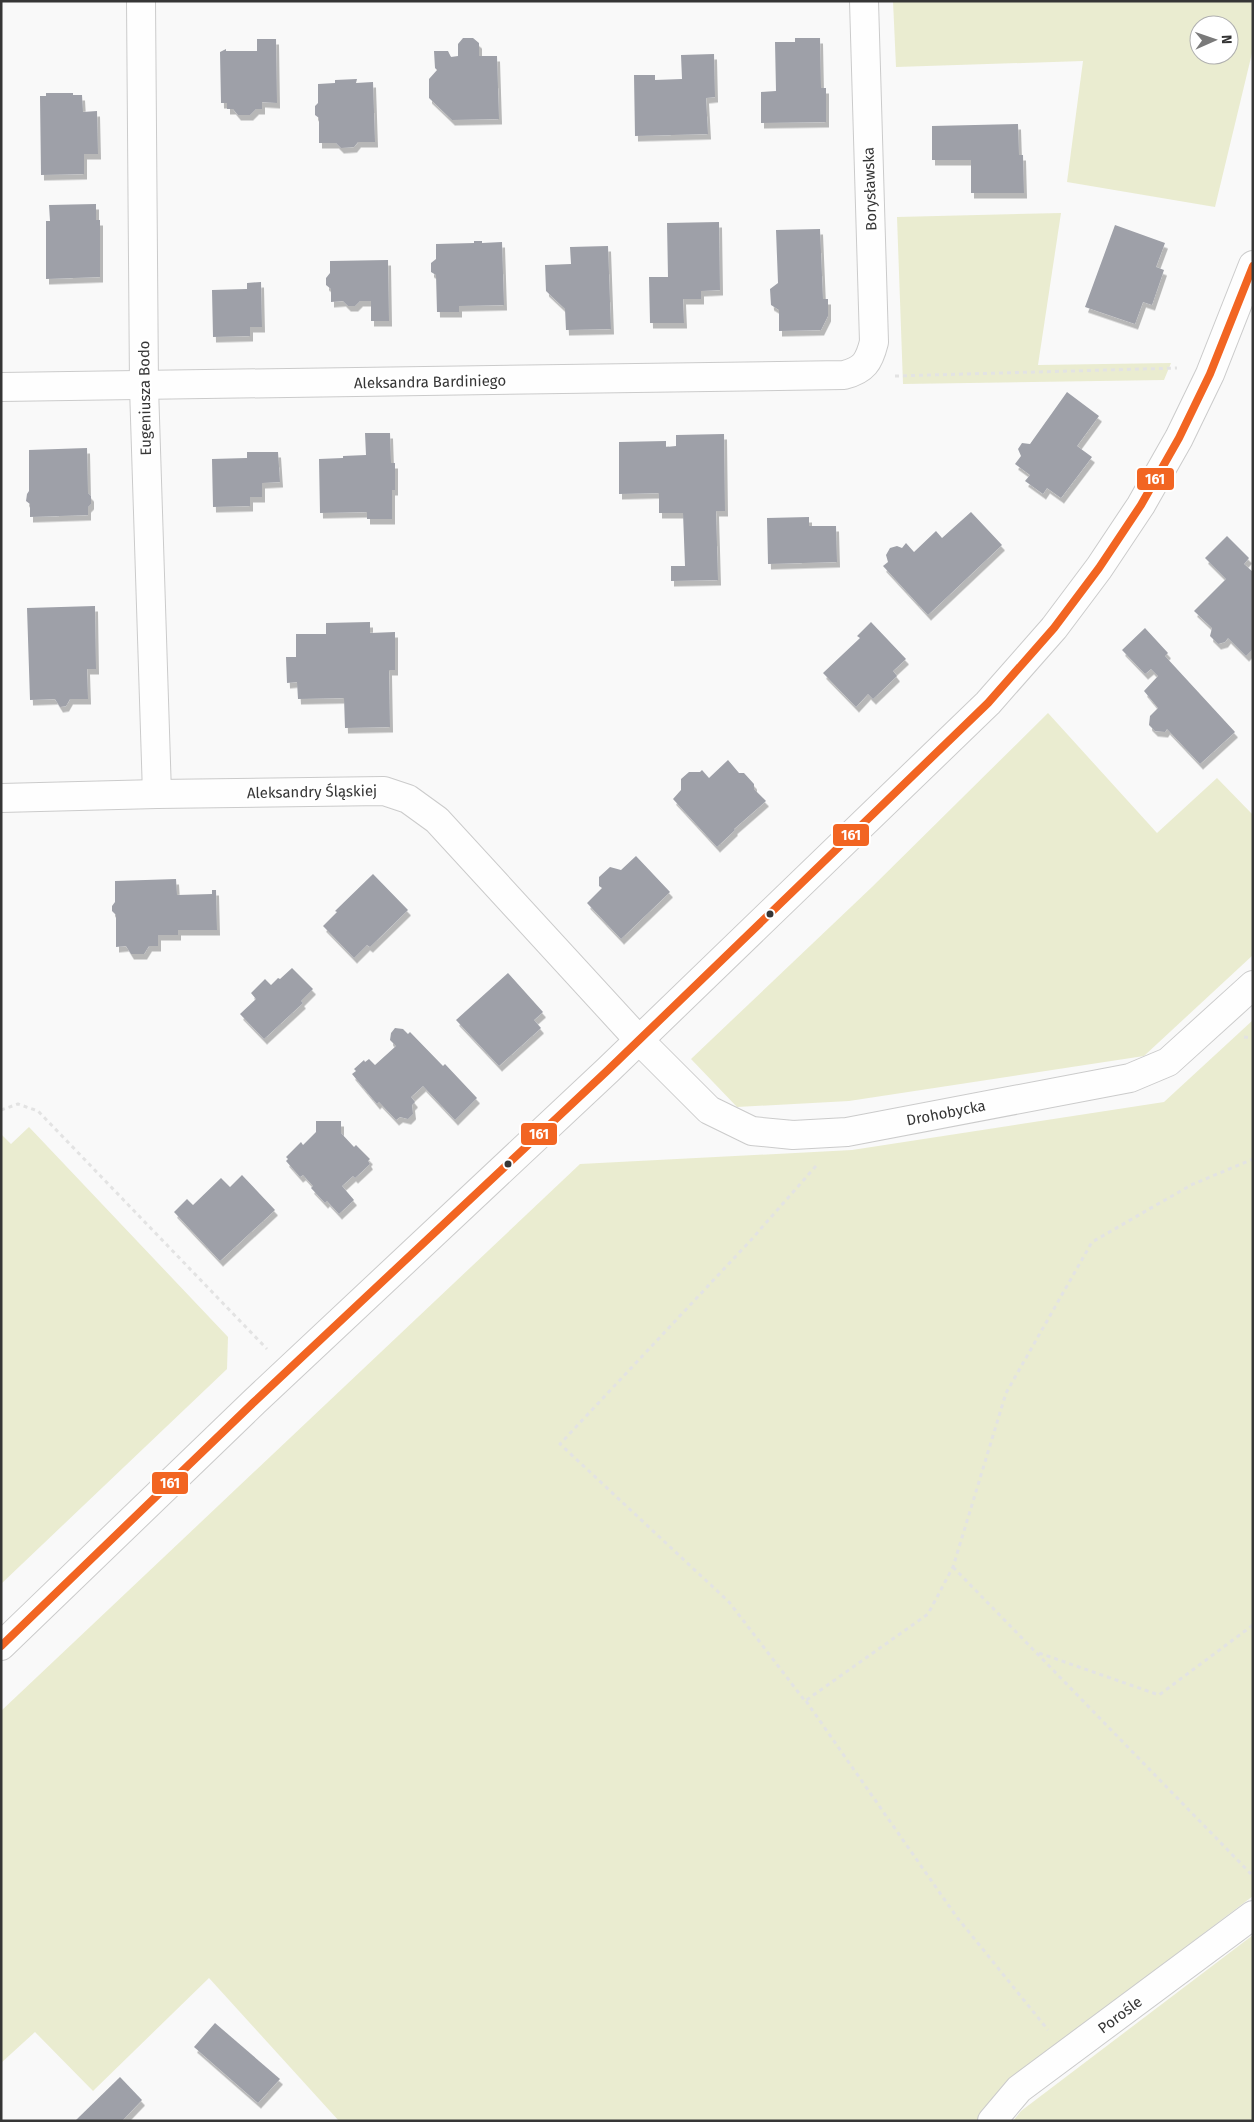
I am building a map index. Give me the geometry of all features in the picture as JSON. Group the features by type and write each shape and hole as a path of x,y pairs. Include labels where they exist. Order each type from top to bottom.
{"street":[{"name":"Eugeniusza Bodo","path":"141,1 144,387 157,794"},
{"name":"Borysławska","path":"858,372 870,358 874,342 864,1"},
{"path":"1,1646 988,703 1054,628 1099,568 1140,505 1178,438 1210,374 1253,265"},
{"name":"Aleksandra Bardiniego","path":"1,388 844,376 858,372"},
{"name":"Aleksandry Śląskiej","path":"1,798 384,791 408,799 438,820 638,1039"},
{"name":"Drohobycka","path":"638,1039 709,1110 752,1131 794,1135 847,1132 1130,1078 1168,1062 1253,984"},
{"name":"Porośle","path":"992,2121 1020,2089 1253,1915"}],"path":[{"path":"858,372 885,376 1177,368"},
{"path":"1,1110 18,1104 38,1112 267,1349 285,1374"},
{"path":"847,1132 751,1240 560,1444 729,1602 805,1701 956,1916 1067,2054"},
{"path":"805,1701 928,1614 953,1567 1006,1393 1092,1242 1191,1185 1253,1159"},
{"path":"953,1567 1253,1876"},
{"path":"1037,1653 1159,1695 1253,1625"}],"green space":[{"path":"893,1 1253,1 1253,49 1215,207 1067,182 1083,61 896,67"},
{"path":"1061,213 1038,365 1171,363 1164,380 903,384 897,217"},
{"path":"1048,713 1157,833 1217,778 1253,815 1253,955 1144,1056 849,1101 737,1107 691,1059 872,887"},
{"path":"1253,1020 1253,1896 1011,2079 978,2121 339,2121 209,1978 93,2091 35,2032 1,2063 1,1711 580,1164 852,1150 1164,1102"},
{"path":"29,1127 228,1337 227,1369 1,1584 1,1134 11,1144"},
{"path":"1253,1935 1253,2121 1013,2121 1021,2111"}],"building":[{"path":"463,38 473,38 479,43 479,56 497,56 499,119 452,120 429,98 429,79 437,70 435,68 434,51 448,51 451,57 458,56 458,44"},
{"path":"795,38 820,38 821,88 826,88 826,122 761,123 761,92 776,91 775,42 795,42"},
{"path":"257,39 276,39 277,103 262,102 262,109 256,109 250,115 238,115 233,109 227,109 227,103 221,103 220,52 226,49 226,51 257,51"},
{"path":"714,54 715,97 706,98 708,134 635,136 634,75 655,75 655,80 682,79 681,55"},
{"path":"357,79 356,83 373,82 375,142 358,142 354,147 341,148 336,143 319,143 319,118 315,115 315,106 318,103 318,84 335,83 335,80"},
{"path":"46,93 82,95 83,112 97,111 98,154 84,154 84,174 41,175 40,96 46,96"},
{"path":"1018,124 1019,155 1023,155 1024,193 971,193 971,160 932,160 932,126"},
{"path":"96,204 96,220 100,220 100,277 46,279 46,221 50,221 49,205"},
{"path":"719,222 720,290 701,291 701,299 683,299 684,323 650,323 649,277 668,277 667,223"},
{"path":"1115,225 1165,243 1156,267 1164,270 1152,305 1143,302 1135,324 1085,307"},
{"path":"820,229 823,299 828,299 828,316 821,330 779,331 779,310 771,305 770,289 778,283 776,230"},
{"path":"474,241 482,241 482,243 502,242 504,305 459,306 459,312 437,312 436,275 431,272 431,263 436,259 436,244 474,243"},
{"path":"608,246 611,329 566,330 565,309 546,291 545,265 571,264 570,247"},
{"path":"388,260 389,321 371,321 371,301 360,301 355,306 348,306 343,301 331,302 331,289 326,285 326,278 330,273 330,261"},
{"path":"261,282 262,327 250,327 250,336 213,337 212,290 247,289 247,283"},
{"path":"1067,392 1099,416 1077,446 1092,457 1061,498 1047,488 1043,494 1025,481 1030,475 1015,464 1021,456 1018,449 1022,443 1030,444"},
{"path":"365,433 390,433 391,463 395,463 395,490 392,490 392,519 367,519 367,512 320,513 319,459 366,455"},
{"path":"724,434 725,511 716,511 718,580 671,581 671,566 685,566 683,513 659,513 659,493 619,494 619,442 666,441 666,447 676,446 676,435"},
{"path":"87,448 88,493 91,496 88,515 30,517 30,504 26,501 29,491 29,450"},
{"path":"247,452 278,452 280,482 262,483 262,497 250,497 250,506 213,507 212,459 247,458"},
{"path":"971,512 1002,545 928,615 883,566 888,562 886,555 890,548 897,546 902,548 906,543 914,552 936,531 942,538"},
{"path":"809,517 809,526 836,526 837,562 768,564 767,518"},
{"path":"1227,536 1249,558 1244,564 1253,572 1253,649 1246,656 1228,638 1225,642 1218,644 1210,636 1212,628 1194,611 1226,579 1205,558"},
{"path":"95,606 96,669 87,669 88,699 70,699 66,706 60,707 55,699 30,700 27,608"},
{"path":"370,622 370,633 395,632 395,670 389,670 390,727 345,728 344,698 298,699 297,682 287,683 286,657 296,657 296,634 326,634 326,623"},
{"path":"871,622 906,659 893,671 897,676 873,699 868,694 856,707 823,673 860,638 857,636"},
{"path":"1145,628 1168,653 1165,656 1235,732 1200,764 1167,729 1165,732 1155,731 1149,725 1150,716 1158,708 1144,691 1158,676 1151,669 1145,674 1122,650"},
{"path":"728,760 739,773 744,773 754,784 754,789 766,801 717,847 673,799 681,790 681,779 689,772 700,772 702,770 709,778"},
{"path":"636,856 670,892 621,939 587,903 602,888 599,886 599,877 610,867 621,870"},
{"path":"373,874 408,910 370,947 367,945 354,958 323,926 337,912 335,911"},
{"path":"176,879 177,895 212,894 212,890 216,890 217,930 178,930 178,935 158,935 158,946 149,946 144,954 131,954 126,946 116,947 116,915 112,911 112,906 115,902 115,881"},
{"path":"292,968 313,989 301,1001 303,1003 264,1039 240,1014 256,999 251,993 265,979 271,985"},
{"path":"508,973 543,1012 534,1020 541,1028 499,1066 456,1020"},
{"path":"395,1028 403,1029 408,1034 410,1032 443,1066 445,1064 477,1098 455,1120 423,1086 411,1097 415,1102 412,1105 413,1114 408,1119 400,1117 396,1120 379,1102 377,1104 352,1074 356,1071 354,1069 364,1060 365,1062 369,1059 375,1065 396,1046 390,1040 391,1033"},
{"path":"316,1121 341,1121 341,1133 354,1147 356,1145 370,1159 368,1161 370,1164 355,1178 353,1176 342,1186 354,1200 339,1214 311,1188 313,1186 303,1175 300,1177 286,1161 288,1159 286,1157 301,1142 303,1145 316,1132"},
{"path":"242,1175 275,1210 220,1261 174,1212 187,1199 193,1205 221,1178 230,1187"},
{"path":"215,2023 280,2079 258,2103 194,2047"},
{"path":"120,2077 142,2100 122,2121 75,2121"}],"transit line":[{"name":"161","path":"1,1646 254,1402 608,1070 988,703 1054,628 1099,568 1141,505 1179,438 1210,374 1253,266"}]}
